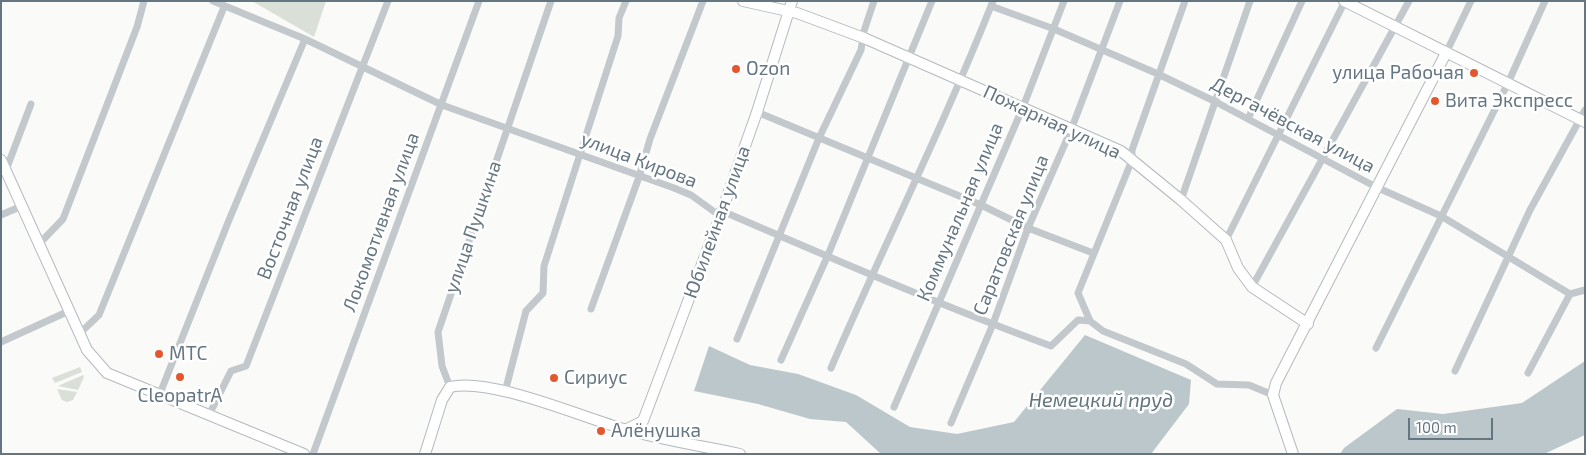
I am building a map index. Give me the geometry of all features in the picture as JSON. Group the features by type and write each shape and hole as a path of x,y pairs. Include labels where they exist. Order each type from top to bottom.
{"main road":[{"name":"Пожарная улица","path":"744,1 790,6 1023,107 1120,152 1132,160 1226,240 1238,268 1252,288 1308,324"},
{"path":"1345,1 1508,83 1583,118"},
{"name":"Юбилейная улица","path":"625,430 643,422 757,112 790,6"},
{"path":"1293,454 1273,395 1276,383 1308,324 1446,52"},
{"path":"4,165 79,334 87,350 107,372 159,396 304,454"},
{"path":"424,454 442,400 450,387 471,384 505,392 625,430 740,454"}],"street":[{"path":"39,244 64,219 137,27 144,1"},
{"name":"улица Кирова","path":"213,1 305,39 442,105 692,195 716,213 722,210 938,303 1052,346 1078,320 1090,321"},
{"name":"Восточная улица","path":"209,416 231,371 246,366 388,1"},
{"name":"Локомотивная улица","path":"313,454 479,1"},
{"name":"улица Пушкина","path":"450,387 442,366 438,332 551,1"},
{"path":"505,392 526,310 543,293 544,266 618,36 619,18 626,1"},
{"path":"591,309 639,177 650,139 703,1"},
{"path":"737,339 819,138 861,50 864,30 874,1"},
{"path":"781,360 828,255 932,1"},
{"name":"Коммунальная улица","path":"894,407 982,205 1064,1"},
{"name":"Саратовская улица","path":"951,424 992,324 1028,228 1071,130 1120,1"},
{"path":"1185,1 1132,150 1132,160 1078,293 1090,321 1103,330 1186,364 1217,384 1249,385 1273,395"},
{"path":"1180,200 1250,1"},
{"path":"1248,119 1302,1"},
{"path":"1226,240 1345,1"},
{"path":"1252,288 1409,1"},
{"path":"1446,52 1471,1"},
{"path":"1376,348 1508,83 1545,1"},
{"path":"831,368 871,274 961,80 992,4"},
{"name":"Дергачёвская улица","path":"992,4 1158,74 1216,102 1376,187 1441,216 1570,294"},
{"path":"79,334 99,315 224,7"},
{"path":"159,396 229,220 305,39"},
{"path":"4,165 31,104"},
{"path":"757,112 982,205 1028,228 1093,253"},
{"path":"1455,371 1530,210 1583,118"},
{"path":"1,215 22,206"},
{"path":"1528,372 1570,294 1585,290"},
{"path":"1,342 69,311"}],"shaded area":[{"path":"252,1 326,1 314,37"},
{"path":"80,367 82,372 55,383 52,378"},
{"path":"83,375 84,377 78,390 58,386"},
{"path":"57,389 77,392 73,400 67,402 62,400"}],"water":[{"name":"Немецкий пруд","path":"1085,335 1191,380 1189,404 1151,454 881,454 846,422 810,419 758,404 694,391 709,346 750,365 798,374 856,395 910,427 957,434 1014,422"},
{"path":"1585,361 1585,435 1544,454 1340,454 1344,448 1397,409 1443,414 1522,403"}],"place":[{"name":"Ozon","path":"736,69"},
{"name":"улица Рабочая","path":"1474,73"},
{"name":"Вита Экспресс","path":"1435,101"},
{"name":"МТС","path":"159,354"},
{"name":"CleopatrA","path":"180,377"},
{"name":"Сириус","path":"554,378"},
{"name":"Алёнушка","path":"601,431"}]}
